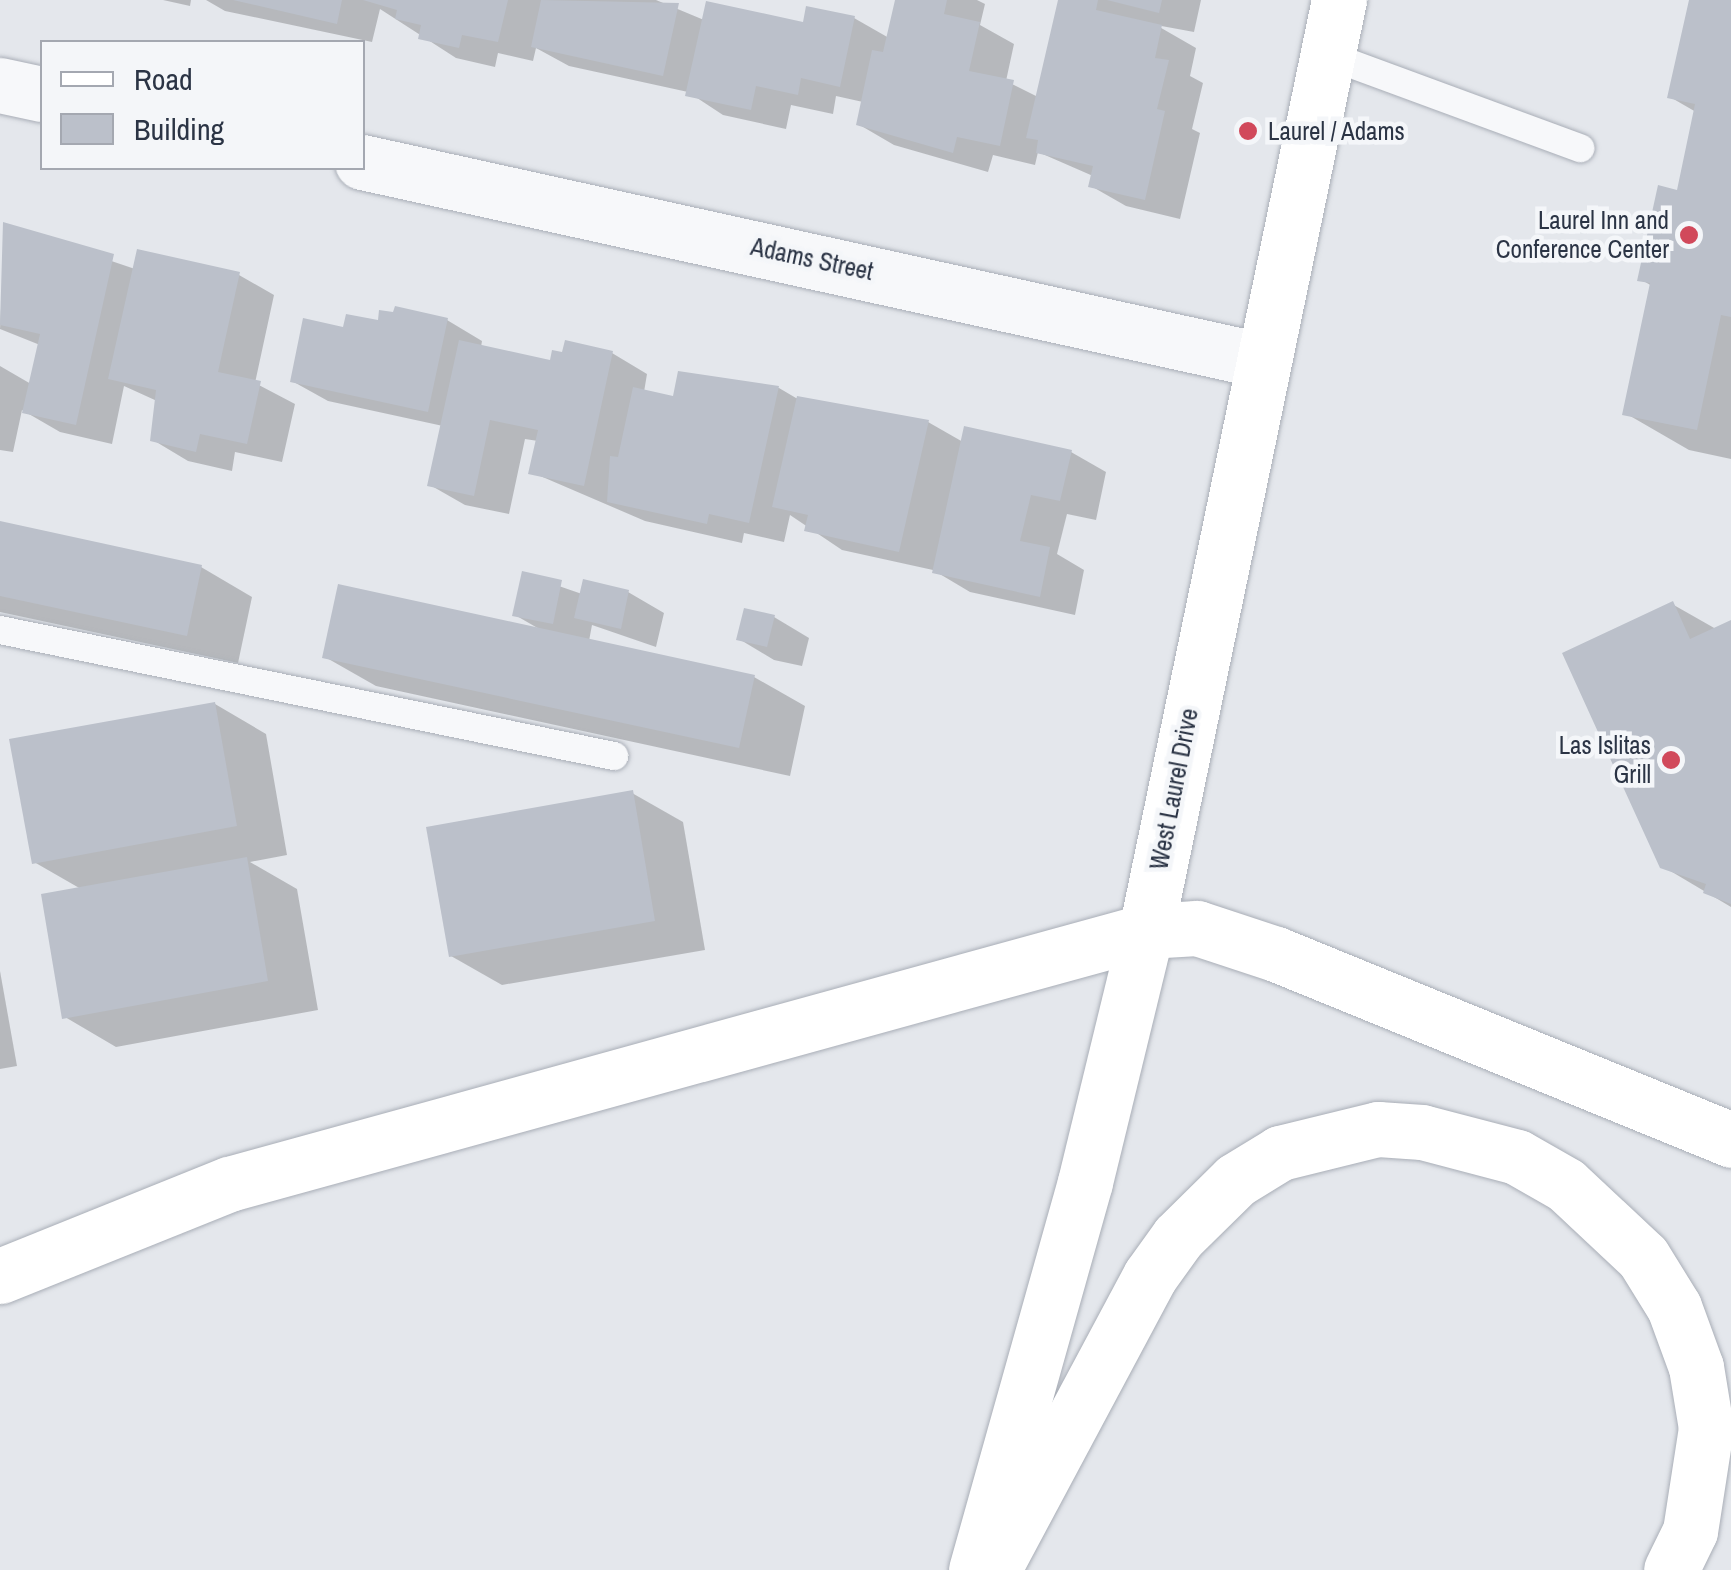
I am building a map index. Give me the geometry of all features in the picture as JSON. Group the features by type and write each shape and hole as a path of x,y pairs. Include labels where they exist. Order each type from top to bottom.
{"main road":[{"name":"West Laurel Drive","path":"976,1570 1085,1182 1146,931 1260,360 1339,0"},
{"path":"0,1276 229,1184 1146,931 1197,928 1276,954 1731,1140"},
{"path":"993,1570 1141,1293 1178,1237 1236,1180 1280,1152 1378,1129 1422,1132 1517,1157 1566,1185 1643,1258 1674,1307 1696,1367 1706,1428 1690,1531 1671,1570"}],"street":[{"path":"0,85 40,94"},
{"name":"Adams Street","path":"365,163 1260,360"}],"lane":[{"path":"1327,55 1580,148"},
{"path":"0,630 614,756"}],"building":[{"path":"233,0 342,0 337,24"},
{"path":"363,0 508,0 498,42 462,35 459,48 418,39 421,25 395,19 397,10"},
{"path":"541,0 679,3 663,76 531,47"},
{"path":"895,0 947,0 944,14 980,22 969,71 1014,80 1000,146 957,137 953,153 856,125 872,50 883,52"},
{"path":"1058,0 1098,0 1096,10 1162,25 1155,58 1169,60 1157,109 1165,111 1145,200 1088,187 1093,166 1036,153 1038,140 1026,138"},
{"path":"1107,0 1162,0 1159,13"},
{"name":"Laurel Inn and Conference Center","path":"1689,0 1731,0 1731,317 1721,315 1697,430 1622,415 1650,283 1637,281 1658,185 1677,190 1695,104 1667,98"},
{"path":"706,1 803,22 806,6 855,16 840,87 801,78 798,95 756,86 751,110 685,96"},
{"path":"3,222 114,254 76,425 22,413 40,334 0,325"},
{"path":"137,249 240,272 218,372 261,381 247,444 200,434 196,452 150,441 156,390 108,379"},
{"path":"395,306 448,318 428,412 290,382 303,318 343,327 346,314 378,320 379,310 393,312"},
{"path":"459,340 550,360 552,350 562,352 565,340 613,351 584,486 528,474 538,430 490,420 474,496 427,486"},
{"path":"678,371 779,386 749,523 709,514 707,524 607,502 610,456 618,457 633,387 673,396"},
{"path":"797,396 929,420 899,552 804,531 808,515 772,507"},
{"path":"964,426 1072,450 1060,501 1031,495 1020,541 1050,547 1040,597 932,573"},
{"path":"0,521 202,565 187,636 0,596"},
{"path":"522,571 562,580 553,624 512,616"},
{"path":"583,579 629,590 621,629 574,618"},
{"path":"338,584 755,675 739,748 322,658"},
{"name":"Las Islitas Grill","path":"1673,601 1690,639 1731,620 1731,904 1703,893 1706,884 1660,868 1562,653"},
{"path":"744,608 775,615 767,647 736,640"},
{"path":"215,702 237,826 32,864 9,739"},
{"path":"633,790 655,921 449,957 426,827"},
{"path":"247,857 268,981 62,1019 41,894"}],"place":[{"name":"Laurel / Adams","path":"1248,131"},
{"name":"Laurel Inn and Conference Center","path":"1689,235"},
{"name":"Las Islitas Grill","path":"1671,760"}]}
